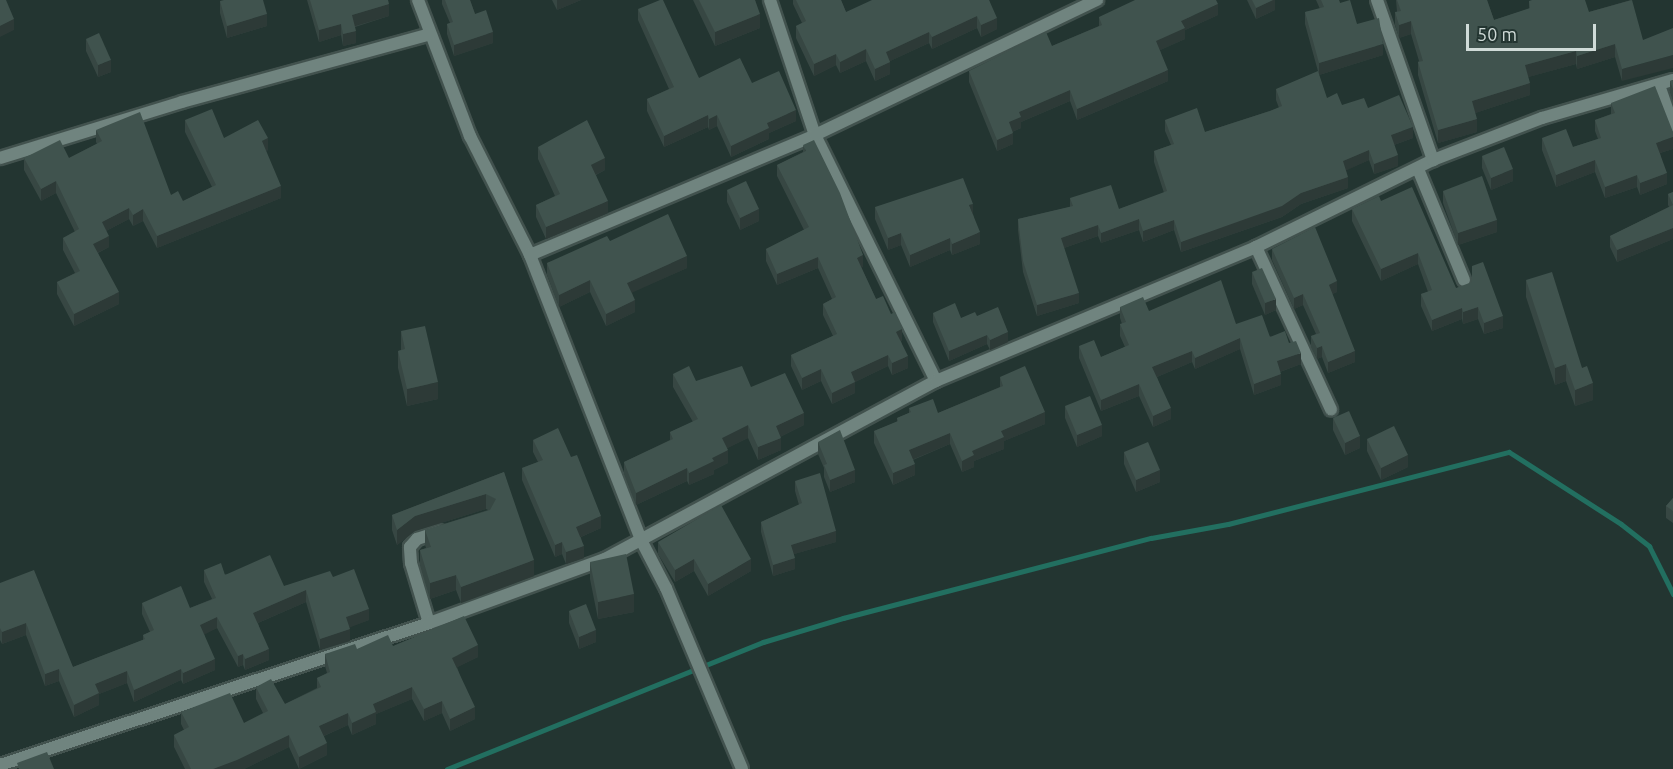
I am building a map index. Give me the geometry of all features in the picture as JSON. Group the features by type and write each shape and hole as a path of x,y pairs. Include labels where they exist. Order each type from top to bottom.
{"street":[{"path":"418,0 470,136 530,255 641,540 742,769"},
{"path":"770,0 815,135 936,381"},
{"path":"530,255 815,135 1097,0"},
{"path":"1377,0 1433,160"},
{"path":"0,158 182,102 430,34"},
{"path":"0,765 429,623 605,559 936,381 1256,247 1433,160 1542,118 1673,80"},
{"path":"1659,85 1673,126"},
{"path":"1418,169 1464,280"},
{"path":"1256,247 1331,409"},
{"path":"429,623 411,563 410,547 417,539 457,526"}],"building":[{"path":"0,0 6,0 14,19 0,26"},
{"path":"263,0 267,14 227,26 220,1"},
{"path":"310,0 388,0 389,4 352,15 356,31 343,34 341,24 319,30"},
{"path":"445,0 470,0 475,14 486,10 493,32 454,45 447,24 453,22"},
{"path":"663,0 699,78 740,58 752,83 779,71 796,110 767,123 769,128 731,146 717,115 709,119 708,115 664,136 647,99 674,87 638,9"},
{"path":"699,0 755,0 760,14 715,32"},
{"path":"796,0 841,0 846,12 872,0 989,0 997,18 981,25 977,16 932,37 929,32 886,52 890,62 875,69 866,49 840,62 836,54 814,64 796,26 806,21"},
{"path":"1135,0 1216,0 1218,4 1181,21 1185,28 1156,41 1168,70 1077,109 1070,90 1019,112 1021,117 1009,122 1013,133 997,140 969,71 1046,32 1052,46 1102,25 1099,17"},
{"path":"1252,0 1273,0 1256,8"},
{"path":"1321,0 1339,0 1340,3 1350,0 1357,24 1379,18 1383,44 1319,63 1305,12 1324,7"},
{"path":"1397,0 1487,0 1494,20 1530,8 1529,1 1532,0 1585,0 1589,12 1632,0 1643,40 1673,28 1673,55 1622,69 1615,44 1577,56 1576,51 1525,65 1530,83 1472,101 1477,119 1438,130 1418,62 1423,61 1411,21 1399,25 1395,12 1401,11"},
{"path":"99,33 111,60 98,65 86,39"},
{"path":"1318,71 1327,98 1337,93 1342,105 1364,98 1368,108 1399,95 1413,127 1391,135 1398,155 1374,164 1369,150 1343,161 1348,177 1301,193 1282,206 1181,242 1174,220 1143,231 1139,219 1101,233 1098,225 1061,238 1079,293 1037,305 1023,261 1018,219 1073,206 1070,198 1111,185 1119,209 1167,191 1154,151 1174,144 1165,120 1197,108 1205,132 1282,106 1276,89"},
{"path":"1655,86 1673,132 1673,137 1656,143 1667,173 1640,183 1637,175 1605,187 1595,160 1556,175 1542,138 1566,129 1573,147 1601,138 1595,120 1615,113 1611,103"},
{"path":"212,109 224,138 258,120 268,138 262,141 281,186 157,236 143,209 133,215 129,208 102,222 109,236 93,244 119,292 74,314 57,282 80,271 63,238 79,229 56,181 41,189 24,158 60,140 69,158 102,141 96,130 140,112 171,195 178,191 183,201 216,185 185,120"},
{"path":"587,120 605,158 591,165 608,201 546,227 536,205 560,194 538,147"},
{"path":"814,140 840,193 863,255 857,258 876,299 883,296 891,314 895,312 902,329 896,332 908,356 892,363 888,355 851,372 855,382 832,393 821,369 802,378 791,355 837,334 823,304 836,297 818,257 777,274 766,249 809,227 777,165 806,151 803,145"},
{"path":"1504,147 1513,169 1491,178 1482,156"},
{"path":"1482,176 1497,220 1458,233 1443,191"},
{"path":"963,178 973,204 969,205 980,232 952,244 950,238 910,255 901,233 888,238 875,207"},
{"path":"746,181 759,209 740,218 727,190"},
{"path":"1412,187 1456,288 1472,282 1472,266 1483,262 1503,316 1484,323 1478,307 1463,312 1462,308 1432,320 1421,294 1432,290 1418,253 1381,269 1352,209 1379,196 1381,201"},
{"path":"1673,192 1673,205 1668,194"},
{"path":"1673,205 1673,228 1617,250 1610,236"},
{"path":"668,214 687,256 627,283 635,300 606,314 590,280 559,295 547,263 607,236 610,241"},
{"path":"1315,227 1337,281 1329,285 1355,351 1328,362 1322,346 1317,348 1311,336 1320,333 1303,294 1294,298 1272,249"},
{"path":"1262,268 1276,299 1265,303 1252,272"},
{"path":"1552,272 1582,368 1587,366 1593,383 1575,390 1566,364 1555,368 1526,280"},
{"path":"1221,280 1236,324 1262,315 1270,337 1285,331 1289,343 1296,341 1301,353 1277,361 1281,374 1254,384 1240,338 1195,358 1192,351 1152,367 1171,408 1153,416 1139,384 1101,400 1079,346 1094,340 1101,357 1129,345 1120,324 1126,322 1120,307 1143,297 1149,311"},
{"path":"955,303 961,318 975,312 977,316 998,307 1008,332 990,340 987,335 949,351 933,313"},
{"path":"425,326 438,382 407,389 398,351 405,349 401,331"},
{"path":"689,366 696,381 742,366 751,387 785,373 804,413 776,426 781,438 758,447 748,425 722,438 728,450 712,458 714,461 689,473 687,468 636,493 624,462 673,439 670,432 698,419 673,374"},
{"path":"1025,366 1045,412 1001,431 1004,437 972,451 974,455 962,461 950,433 909,450 915,464 893,473 874,431 898,421 897,418 911,412 909,408 933,399 938,413 1003,386 1000,377"},
{"path":"1090,396 1102,425 1077,435 1065,406"},
{"path":"1349,411 1360,436 1345,443 1333,418"},
{"path":"1394,426 1408,455 1381,468 1367,439"},
{"path":"558,428 571,457 577,455 601,516 576,527 584,546 566,552 562,542 555,545 522,468 543,460 533,440"},
{"path":"840,430 855,470 830,480 824,465 827,464 818,442"},
{"path":"1148,442 1160,470 1136,480 1124,452"},
{"path":"504,472 534,560 461,587 456,575 430,583 420,550 431,547 425,530 490,510 496,499 486,494 415,516 397,530 392,515"},
{"path":"820,473 836,531 791,545 795,558 773,565 761,522 802,503 795,481"},
{"path":"1673,498 1673,511 1666,506"},
{"path":"721,505 751,559 708,584 694,559 675,570 658,542"},
{"path":"626,554 634,594 598,602 590,562"},
{"path":"270,555 284,586 330,571 333,577 354,569 369,609 346,617 350,629 320,639 306,590 253,613 269,649 245,659 243,654 238,656 217,617 200,625 215,659 183,673 181,669 134,690 127,671 95,684 99,693 74,705 59,669 45,674 26,623 2,632 0,628 0,583 34,570 73,667 145,639 143,635 154,630 142,603 181,586 190,608 216,598 204,570 221,563 225,575"},
{"path":"586,604 596,630 579,637 569,611"},
{"path":"464,616 478,645 452,658 475,707 450,719 442,701 424,709 412,687 373,704 376,712 352,723 348,713 319,726 327,743 299,757 289,735 213,769 191,769 174,735 189,727 181,712 230,693 244,723 268,711 256,687 271,679 285,704 321,687 317,678 330,672 325,654 355,644 357,649 388,635 393,646"},
{"path":"47,752 54,769 19,769 17,763"}],"waterway":[{"path":"447,769 763,642 843,618 1151,538 1228,524 1509,452 1621,524 1649,546 1673,594"}]}
